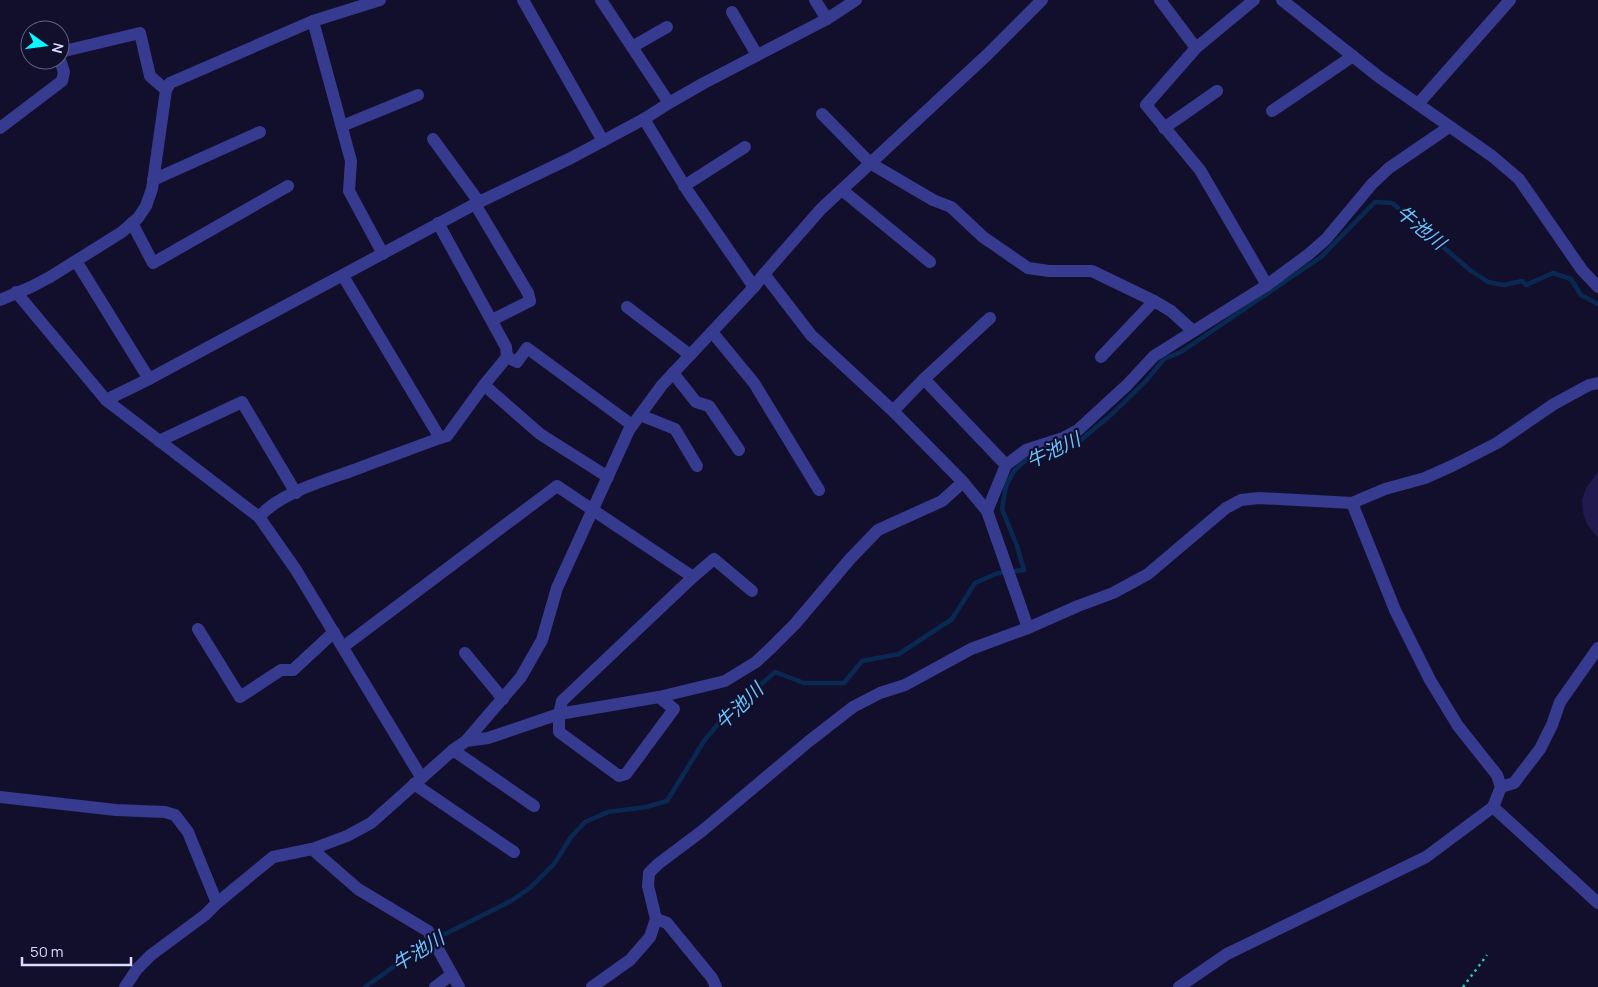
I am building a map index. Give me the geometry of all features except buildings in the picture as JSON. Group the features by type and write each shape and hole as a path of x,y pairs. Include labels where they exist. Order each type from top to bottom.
{"street":[{"path":"0,300 31,287 76,261 122,232 138,218 146,206 152,189 166,90 170,83 313,21 380,0"},
{"path":"523,0 603,141"},
{"path":"601,0 669,103"},
{"path":"816,0 827,19"},
{"path":"106,400 343,276 438,223 603,141 669,103 827,19 856,0"},
{"path":"125,987 137,969 151,955 205,915 274,857 312,849 347,836 371,823 417,781 466,741 522,677 542,640 557,588 608,477 636,420 662,385 754,287 820,209 988,54 1042,0"},
{"path":"1160,0 1196,48"},
{"path":"1254,0 1196,48 1146,105 1200,170 1267,285"},
{"path":"1282,0 1353,56 1449,127 1492,156 1519,179 1582,270 1598,287"},
{"path":"1418,104 1510,0"},
{"path":"732,12 757,56"},
{"path":"313,21 351,161 349,191 383,254"},
{"path":"632,47 667,27"},
{"path":"70,50 140,33 150,76 166,90"},
{"path":"1272,111 1353,56"},
{"path":"2,122 62,81 63,70"},
{"path":"1164,128 1217,91"},
{"path":"342,126 418,95"},
{"path":"822,114 870,163 933,200 951,207 983,237 1028,268 1048,271 1092,271 1171,311 1193,331"},
{"path":"644,119 684,186 754,287"},
{"path":"987,511 1006,465 1026,450 1063,438 1078,430 1127,385 1154,356 1267,285 1309,254 1326,239 1377,178 1449,127"},
{"path":"153,180 260,132"},
{"path":"433,139 477,203 528,293 530,301 492,320"},
{"path":"684,186 745,147"},
{"path":"132,223 152,263 288,186"},
{"path":"842,190 930,262"},
{"path":"259,517 268,507 296,492 447,436 507,357 506,347 438,223"},
{"path":"76,261 149,379"},
{"path":"764,274 811,335 893,411 962,482 987,511 1028,628"},
{"path":"343,276 440,438"},
{"path":"16,292 106,400 259,517 296,570 343,647 417,781 514,852"},
{"path":"1101,357 1154,301"},
{"path":"627,307 690,355"},
{"path":"893,411 924,379 990,318"},
{"path":"712,332 754,383 819,490"},
{"path":"507,357 517,362 527,348 636,420 675,429 696,466"},
{"path":"674,373 696,402 709,406 739,450"},
{"path":"924,379 1006,465"},
{"path":"592,987 630,960 650,937 656,918 648,886 650,873 658,864 702,831 808,742 860,704 880,693 905,685 971,649 1028,628 1113,592 1148,574 1201,532 1226,508 1241,500 1258,498 1352,502 1385,489 1425,478 1454,465 1497,443 1554,404 1589,385 1598,383"},
{"path":"484,385 540,434 608,477"},
{"path":"159,441 242,402 296,492"},
{"path":"466,741 488,738 559,714 659,697 725,681 756,662 795,624 850,559 878,530 942,501 962,482"},
{"path":"343,647 557,486 693,577"},
{"path":"1179,987 1227,954 1426,857 1493,807 1501,788 1498,775 1458,726 1430,680 1395,610 1352,502"},
{"path":"659,697 674,709 626,774 619,776 559,732 559,714 562,701 714,559 752,591"},
{"path":"198,629 240,697 281,670 293,670 334,632"},
{"path":"1501,788 1514,783 1540,749 1552,725 1560,702 1598,648"},
{"path":"465,654 503,699"},
{"path":"453,750 534,806"},
{"path":"0,797 116,810 165,812 175,815 188,832 217,903"},
{"path":"1493,807 1598,903"},
{"path":"312,849 358,889 428,931 459,987"},
{"path":"656,918 667,923 712,978 716,987"},
{"path":"435,987 451,975"}],"path":[{"path":"1463,987 1487,955"}],"waterway":[{"name":"牛池川","path":"365,987 427,943 511,901 531,887 554,864 571,837 585,822 608,812 646,807 667,801 704,741 724,717 775,672 804,683 844,683 862,661 899,654 952,619 975,583 998,573 1024,570 1017,546 1002,509 1006,486 1014,471 1026,460 1081,440 1145,382 1164,359 1181,352 1321,257 1375,202 1392,203 1470,270 1488,282 1504,285 1522,281 1526,285 1553,273 1571,279 1581,295 1598,304"}]}
